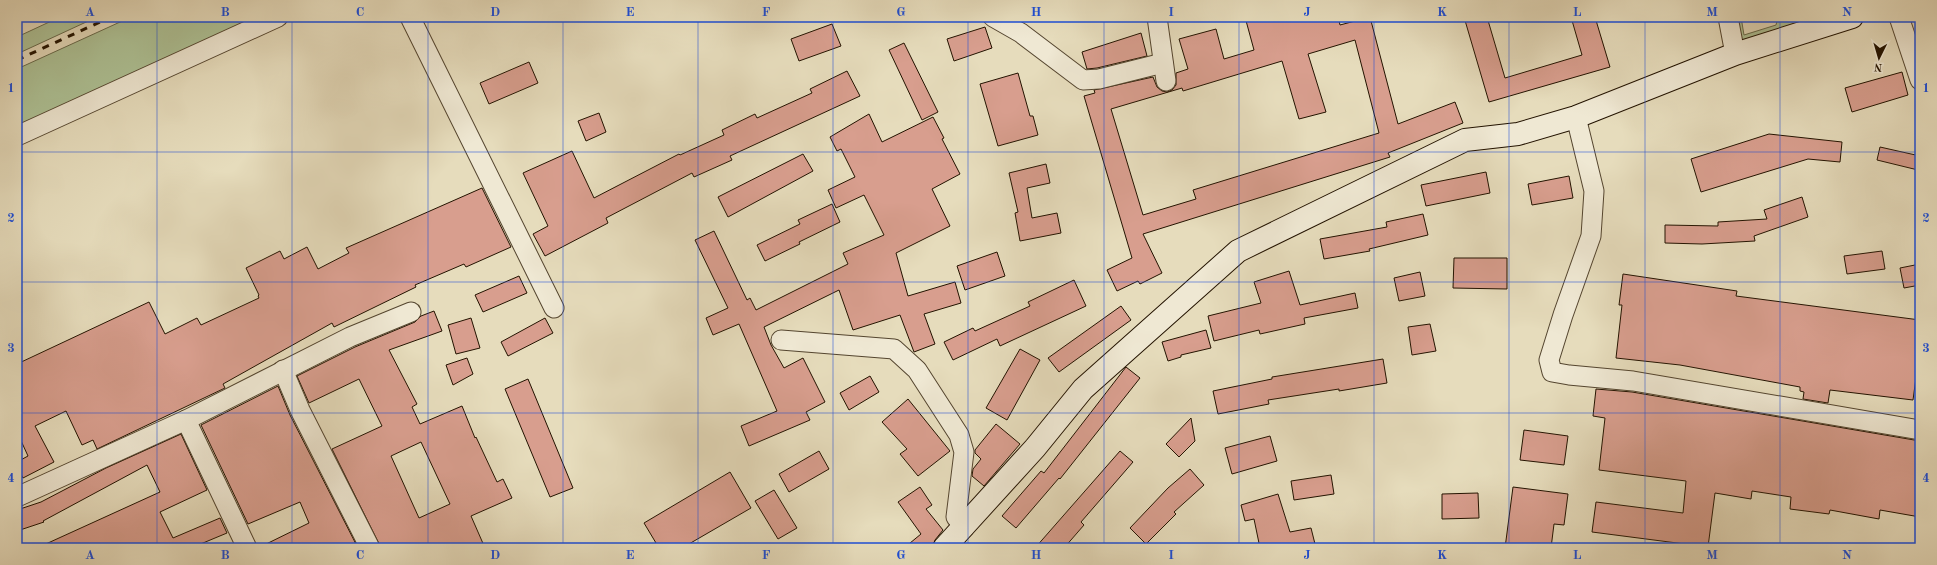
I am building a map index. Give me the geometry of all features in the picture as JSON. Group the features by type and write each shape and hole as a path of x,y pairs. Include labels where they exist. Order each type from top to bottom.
{"street":[{"path":"17,136 278,17"},
{"path":"410,17 554,308"},
{"path":"993,17 1021,33 1083,80 1165,72 1157,17"},
{"path":"1728,17 1735,54"},
{"path":"944,548 964,528 1035,448 1083,389 1238,251 1466,140 1518,134 1576,117 1735,54 1852,17"},
{"path":"1898,17 1920,80"},
{"path":"1576,117 1594,191 1591,236 1549,360 1552,372 1634,381 1920,430"},
{"path":"17,497 186,420 350,336 411,312"},
{"path":"781,340 894,349 905,357 917,370 959,435 964,452 956,517 964,528"},
{"path":"283,370 300,410 370,548"},
{"path":"186,420 247,548"}],"green space":[{"path":"60,17 97,17 17,54 17,37"},
{"path":"131,17 259,17 17,126 17,69"},
{"path":"1736,17 1741,17 1744,35 1776,25 1778,17 1826,17 1741,46"}],"building":[{"path":"1245,17 1338,17 1340,25 1370,17 1398,124 1455,102 1463,123 1388,153 1390,157 1143,234 1162,273 1140,284 1138,281 1117,291 1107,270 1132,258 1084,96 1095,93 1094,90 1153,77 1157,87 1162,91 1167,92 1172,90 1176,85 1176,73 1188,69 1179,39 1216,29 1224,59 1254,50","holes":["1355,40 1379,133 1193,190 1196,199 1143,215 1111,109 1182,88 1183,91 1282,61 1299,119 1326,112 1308,54"]},
{"path":"1464,17 1487,17 1505,78 1582,55 1571,17 1595,17 1610,67 1489,102"},
{"path":"832,24 841,46 799,61 791,39"},
{"path":"985,27 992,48 954,61 947,39"},
{"path":"1141,33 1147,56 1087,69 1082,52"},
{"path":"904,43 938,112 922,120 889,50"},
{"path":"529,62 538,83 489,104 480,83"},
{"path":"847,71 860,96 730,156 732,160 694,177 692,173 606,218 608,223 545,256 533,234 548,226 523,173 572,151 594,198 679,154 680,155 724,135 722,130 755,114 757,118 812,93 810,89"},
{"path":"1902,72 1908,95 1852,112 1845,88"},
{"path":"1018,73 1030,116 1033,116 1038,135 998,146 980,84"},
{"path":"599,113 606,132 586,141 578,121"},
{"path":"869,114 882,142 933,117 944,138 942,139 960,174 932,189 950,226 896,253 908,296 955,282 961,303 924,314 935,344 914,352 900,315 853,330 839,290 764,327 771,345 784,368 803,358 825,402 806,412 810,420 749,446 741,426 777,411 739,324 713,335 706,318 728,308 695,240 714,231 747,300 750,298 756,310 848,264 843,253 884,235 864,195 836,208 828,190 855,177 841,149 837,151 830,137"},
{"path":"1769,134 1842,142 1840,162 1808,159 1701,192 1691,159"},
{"path":"1880,147 1920,156 1918,170 1877,160"},
{"path":"803,154 813,171 728,217 718,197"},
{"path":"1046,164 1050,183 1027,188 1032,218 1057,213 1061,233 1020,241 1015,213 1018,212 1009,173"},
{"path":"1486,172 1490,193 1426,206 1421,185"},
{"path":"1569,176 1573,198 1532,205 1528,184"},
{"path":"482,188 511,247 466,267 464,264 415,285 416,287 334,327 332,323 223,384 225,388 97,449 93,440 82,445 66,411 35,426 54,462 23,478 17,467 17,462 28,456 17,432 17,364 149,302 165,334 197,318 201,325 259,298 246,268 280,251 284,259 307,247 318,269 349,253 346,248"},
{"path":"1802,197 1808,217 1754,236 1755,241 1702,244 1665,243 1665,225 1718,226 1718,222 1767,219 1764,210"},
{"path":"832,204 840,222 765,261 757,245 800,224 798,220"},
{"path":"1423,214 1428,235 1369,249 1370,251 1324,259 1320,239 1387,227 1386,222"},
{"path":"1882,251 1885,269 1847,274 1844,256"},
{"path":"997,252 1005,276 965,290 957,266"},
{"path":"1454,258 1507,258 1507,289 1453,288"},
{"path":"1920,264 1920,285 1904,288 1900,268"},
{"path":"1289,271 1300,305 1355,293 1358,308 1304,318 1305,324 1260,334 1259,330 1214,341 1208,316 1261,303 1254,282"},
{"path":"1420,272 1425,296 1399,301 1394,278"},
{"path":"1623,274 1737,291 1736,296 1920,320 1920,348 1913,400 1830,390 1828,403 1803,399 1804,392 1800,391 1800,387 1680,365 1616,358 1622,305 1619,305"},
{"path":"519,276 527,293 483,312 475,295"},
{"path":"1074,280 1086,306 1000,346 997,339 953,360 944,342 973,328 975,331 1030,306 1028,302"},
{"path":"1121,306 1131,320 1059,372 1048,358"},
{"path":"434,311 442,331 389,350 417,404 412,407 420,424 462,406 475,438 476,437 497,482 503,479 512,498 471,516 485,548 381,548 332,449 382,426 359,379 309,403 297,376 355,347 415,322 421,316","holes":["421,442 450,504 419,518 391,456"]},
{"path":"471,318 480,348 456,354 448,325"},
{"path":"545,318 553,333 508,356 501,342"},
{"path":"1430,324 1436,351 1412,355 1408,327"},
{"path":"1206,330 1211,348 1181,355 1181,357 1168,361 1162,342"},
{"path":"1020,349 1040,360 1007,420 986,408"},
{"path":"467,358 473,374 453,385 446,365"},
{"path":"1383,359 1387,383 1268,400 1269,404 1218,414 1213,391 1272,379 1272,377"},
{"path":"1126,367 1140,378 1060,479 1059,478 1016,528 1002,516 1041,471 1044,473"},
{"path":"870,376 879,392 849,410 840,393"},
{"path":"528,379 573,488 550,497 505,389"},
{"path":"278,386 290,415 358,548 258,548 309,523 300,502 248,524 201,425"},
{"path":"1596,389 1632,392 1920,441 1920,517 1880,510 1879,519 1830,510 1829,514 1790,509 1791,497 1752,491 1751,499 1715,493 1708,547 1592,532 1596,502 1683,513 1686,481 1599,470 1605,418 1593,416"},
{"path":"908,399 950,451 918,476 900,454 907,449 882,422"},
{"path":"1191,418 1195,441 1179,457 1166,444"},
{"path":"996,424 1020,444 984,486 972,476 973,469 981,459 975,453 975,450"},
{"path":"1524,430 1568,436 1564,465 1520,460"},
{"path":"181,434 207,490 160,512 173,538 220,518 227,533 191,548 37,548 160,492 147,465 43,521 44,522 17,531 17,510 41,502 106,468"},
{"path":"1270,436 1277,461 1232,474 1225,448"},
{"path":"819,451 829,469 789,492 779,474"},
{"path":"1120,451 1133,462 1081,522 1084,525 1064,548 1035,548"},
{"path":"1190,469 1204,485 1174,512 1176,514 1146,544 1130,528 1168,488"},
{"path":"730,472 751,508 682,548 659,548 644,523"},
{"path":"1331,475 1334,494 1294,500 1291,481"},
{"path":"920,487 932,505 926,509 943,530 935,540 932,548 904,548 921,534 898,502"},
{"path":"1513,487 1568,494 1564,525 1554,524 1551,548 1505,548"},
{"path":"774,490 797,528 778,539 755,501"},
{"path":"1478,493 1479,518 1442,519 1442,494"},
{"path":"1278,494 1290,532 1311,528 1316,548 1260,548 1254,519 1245,521 1241,505"}],"railway":[{"path":"17,60 111,17"}]}
